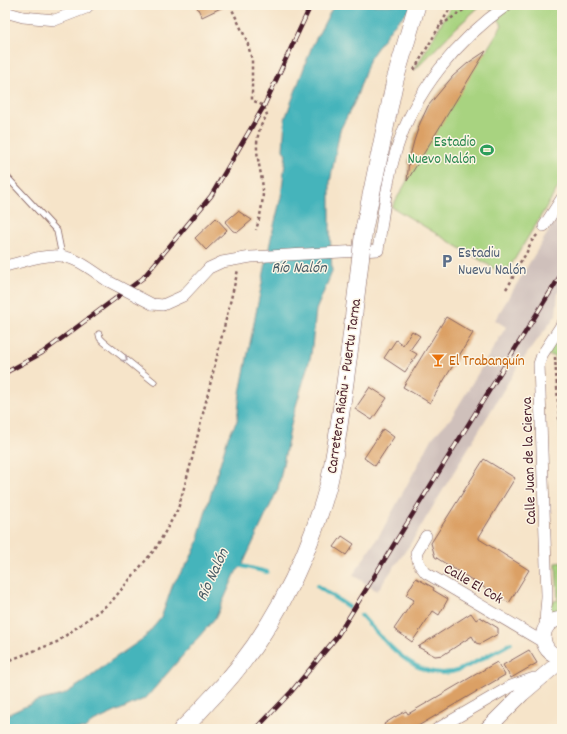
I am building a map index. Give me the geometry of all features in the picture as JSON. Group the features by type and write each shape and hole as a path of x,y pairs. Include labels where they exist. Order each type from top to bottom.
{"main road":[{"name":"Carretera Riañu - Puertu Tarna","path":"182,729 222,689 254,648 273,618 297,574 315,529 329,485 340,421 364,229 395,80 417,5"}],"street":[{"path":"5,12 23,18 55,20 86,8 89,5"},
{"path":"5,266 44,257 62,256 84,265 108,281 152,304 163,305 173,302 183,296 210,268 222,262 246,257 378,250 390,174 396,151 404,129 417,102 440,70 467,38 507,5"},
{"path":"544,226 562,198"},
{"name":"Calle Juan de la Cierva","path":"555,639 547,603 539,364 542,355 562,324"},
{"name":"Calle El Cok","path":"426,536 416,553 418,564 426,573 555,639"},
{"path":"487,729 522,694 534,678 555,639"},
{"path":"522,694 555,639"},
{"path":"437,729 511,686 534,678"}],"lane":[{"path":"5,175 57,231 62,256"},
{"path":"99,334 100,338 104,342 154,382"}],"path":[{"path":"230,5 247,41 252,60 252,100 264,106 267,115 259,131 257,142 263,189 262,205 256,230"},
{"path":"414,71 452,5"},
{"path":"439,26 471,5"},
{"path":"506,289 512,280 516,268 526,254 531,242 544,226"},
{"path":"5,662 57,642 111,602 156,548 178,509 226,323 235,278 246,257"},
{"path":"542,355 555,356 562,462"},
{"path":"556,385 562,377"}],"shaded area":[{"path":"562,209 562,286 558,292 556,315 518,366 409,546 377,591 353,575 382,531 433,437 451,418 506,327 495,320"}],"green space":[{"path":"452,5 481,5 414,71"},
{"name":"Estadio Nuevo Nalón","path":"485,5 562,5 562,181 505,275 392,207 407,181 409,160 414,141 428,106 453,76 468,63 486,51 502,25 495,13"},
{"path":"562,324 562,462 555,356 542,355"},
{"path":"562,562 562,619 559,619 547,603 558,600 556,563"}],"water":[{"name":"Río Nalón","path":"334,5 414,5 391,28 370,58 355,101 340,130 330,182 332,272 316,310 311,355 292,420 278,489 242,566 236,572 216,617 146,698 91,723 85,729 5,729 5,714 9,714 37,701 63,695 85,681 109,662 144,638 161,618 173,584 189,561 199,540 199,534 228,437 237,421 240,393 271,238 281,197 286,154 283,150 285,119 312,46"}],"building":[{"path":"196,5 227,5 202,17"},
{"path":"486,51 407,181 409,160 414,141 428,106 453,76 468,63"},
{"path":"238,211 252,220 238,232 233,231 225,222"},
{"path":"216,218 227,230 206,250 195,238"},
{"name":"El Trabanquín","path":"446,317 473,333 430,403 403,387"},
{"path":"412,331 420,336 410,350 417,354 405,372 384,358 396,340 403,345"},
{"path":"370,387 387,398 372,420 355,409"},
{"path":"383,429 394,437 375,466 364,458"},
{"path":"484,459 515,478 479,537 479,539 529,570 509,603 435,557 431,543"},
{"path":"342,536 354,544 346,555 334,547"},
{"path":"416,578 434,588 433,590 448,599 439,615 433,611 412,642 394,629 414,600 406,595"},
{"path":"471,613 476,620 480,617 498,628 498,634 480,644 476,643 472,636 443,655 435,656 418,647"},
{"path":"529,650 537,663 511,678 503,665"},
{"path":"497,662 505,675 413,729 383,729 386,728 384,724 395,717 406,711 408,714"}],"waterway":[{"path":"238,565 267,572"},
{"path":"317,586 349,607"},
{"path":"361,615 380,637 404,658 416,666 430,671 444,673 459,670 511,643"}],"railway":[{"path":"5,373 42,353 143,278 211,196 264,106 311,5"},
{"path":"256,729 291,692 336,638 562,273"}],"place":[{"name":"Estadio Nuevo Nalón","path":"487,150"},
{"name":"Estadiu Nuevu Nalón","path":"447,261"},
{"name":"El Trabanquín","path":"438,360"}]}
